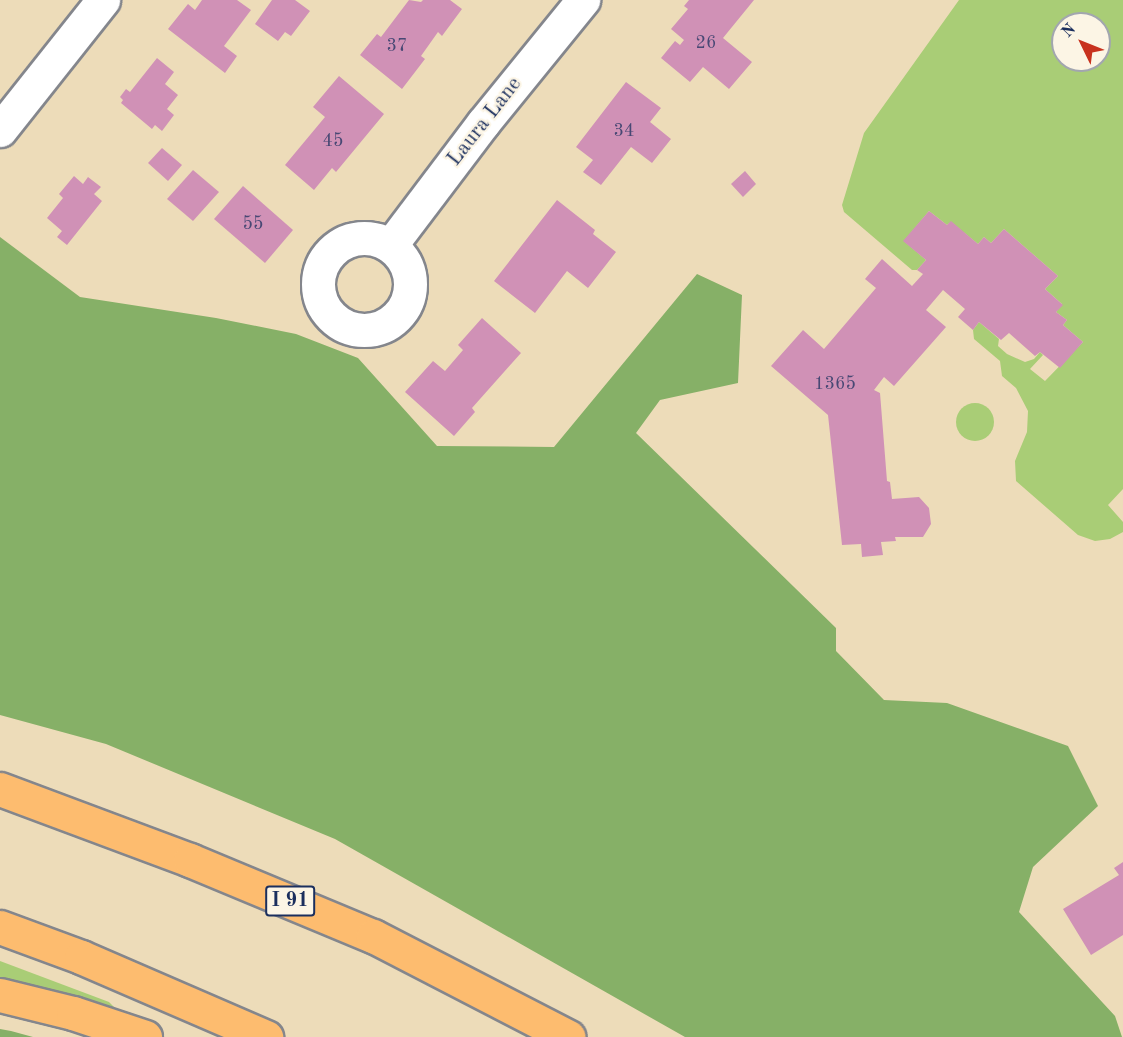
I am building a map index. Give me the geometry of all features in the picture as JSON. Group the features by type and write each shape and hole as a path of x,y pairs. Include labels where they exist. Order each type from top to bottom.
{"highway":[{"name":"I 91","path":"0,789 190,860 373,936 568,1037"},
{"path":"0,927 81,957 266,1037"},
{"path":"0,995 73,1013 145,1037"}],"street":[{"path":"0,130 103,0"},
{"name":"Laura Lane","path":"390,246 483,123 583,0"}],"green space":[{"path":"959,0 1123,0 1123,489 1108,505 1123,522 1123,532 1110,539 1095,541 1078,535 1016,481 1015,461 1027,432 1028,411 1016,388 1002,376 1000,361 974,339 973,330 979,322 999,339 998,346 1007,354 1025,362 1034,359 1040,352 1043,355 1030,369 1045,381 1083,342 1063,325 1067,320 1056,312 1062,304 1045,289 1058,276 1004,229 991,243 984,237 978,244 951,222 947,225 929,211 904,241 926,260 917,270 912,270 844,212 842,205 864,133"},
{"path":"0,237 80,297 216,318 296,334 358,358 437,446 554,447 697,274 742,295 738,383 660,400 636,433 836,628 836,651 884,700 947,703 1068,746 1098,806 1033,867 1019,912 1115,1016 1122,1037 685,1037 335,839 106,744 0,715"},
{"path":"975,403 982,404 988,409 993,415 993,429 988,435 982,440 975,441 968,440 962,435 957,429 956,422 957,415 962,409 968,404"},
{"path":"0,961 109,1002 115,1008 112,1011 0,981"},
{"path":"0,1029 11,1031 33,1037 0,1037"}],"building":[{"path":"202,0 237,0 251,10 224,46 237,56 225,73 168,29 188,4 195,10"},
{"path":"272,0 295,0 310,11 291,36 285,32 278,41 255,24"},
{"path":"409,0 421,2 423,0 450,0 462,9 442,36 438,32 421,56 425,59 402,89 360,55 377,34 381,37"},
{"path":"689,0 754,0 723,38 752,62 729,89 703,67 690,82 661,58 675,41 680,45 684,40 671,29 688,9 684,6"},
{"path":"157,58 174,72 165,84 178,95 167,109 174,115 162,131 155,125 152,129 121,103 123,100 120,97 126,89 130,92"},
{"path":"339,76 384,114 336,172 332,168 314,190 285,165 325,117 313,107"},
{"path":"626,82 661,108 650,122 671,139 652,163 631,147 601,185 583,172 593,160 576,147"},
{"path":"162,148 182,165 168,181 148,163"},
{"path":"193,170 219,192 193,221 167,199"},
{"path":"745,171 756,184 743,197 731,184"},
{"path":"74,176 83,184 88,177 101,187 94,194 102,201 67,245 57,237 62,231 47,218 63,198 59,194"},
{"path":"243,186 293,230 265,263 214,219"},
{"path":"557,200 595,230 593,234 616,252 588,288 567,271 535,313 494,281"},
{"path":"929,211 947,225 951,221 978,244 984,237 991,243 1004,229 1058,276 1045,289 1063,305 1056,312 1067,320 1063,325 1083,342 1060,368 1040,352 1035,356 1009,333 1001,340 979,322 973,330 958,317 965,309 943,290 926,310 946,327 894,386 884,377 874,390 880,393 887,481 890,482 892,499 919,497 929,508 931,524 923,537 895,537 896,541 881,542 883,555 862,557 861,544 842,545 828,415 771,366 803,330 824,349 876,288 865,279 882,259 912,286 923,274 917,270 926,260 903,241"},
{"path":"482,318 521,353 472,408 475,412 454,436 405,392 433,361 445,371 463,350 458,345"},
{"path":"1123,862 1123,935 1091,955 1063,909 1119,875 1114,868"}]}
